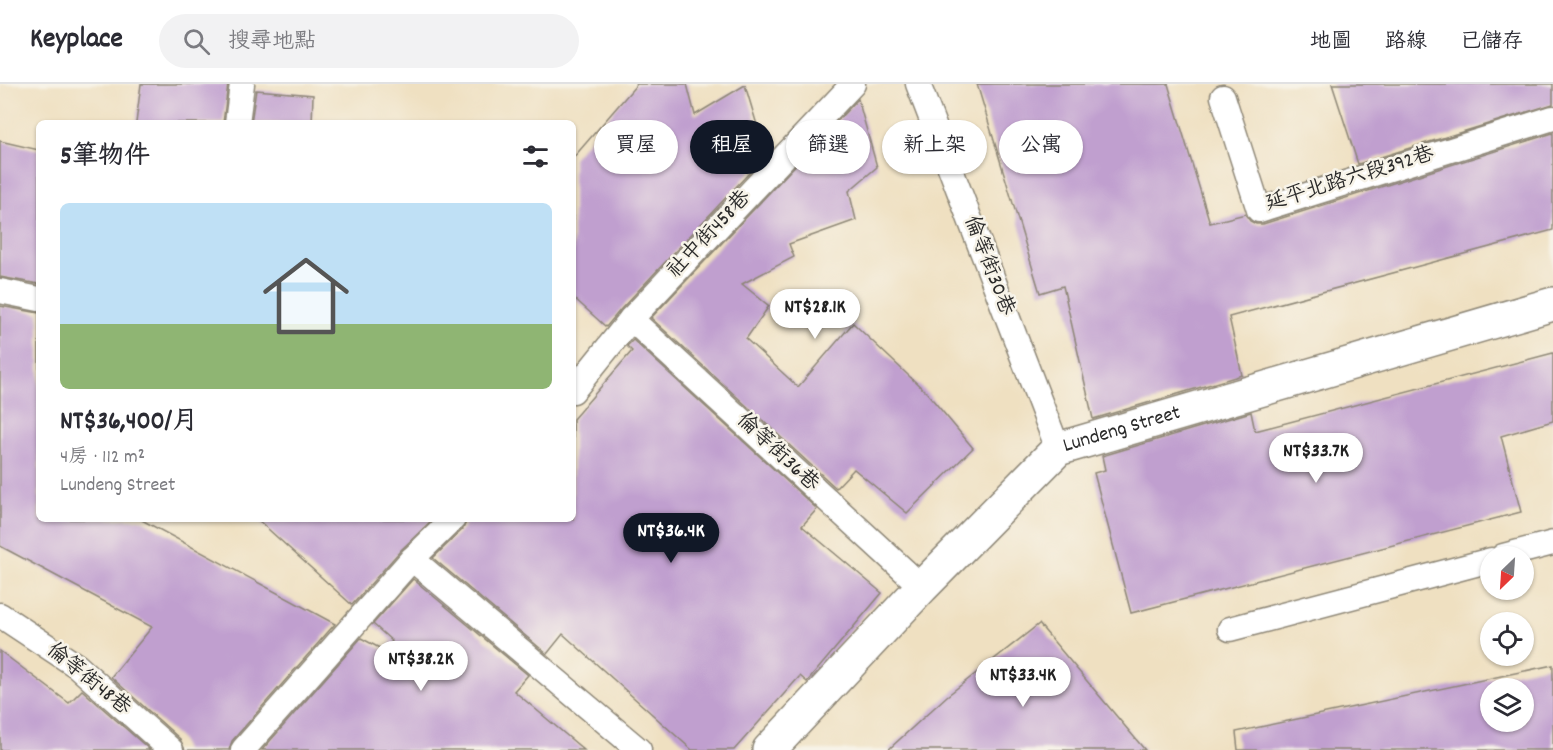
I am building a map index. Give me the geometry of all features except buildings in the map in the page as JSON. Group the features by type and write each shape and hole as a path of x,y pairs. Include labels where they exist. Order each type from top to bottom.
{"street":[{"name":"Lundeng Street","path":"769,750 922,587 1058,449 1553,304"}],"lane":[{"path":"237,120 242,84"},
{"name":"社中街458巷","path":"576,387 631,319 853,84"},
{"name":"倫等街30巷","path":"918,84 1058,449"},
{"name":"延平北路六段392巷","path":"1223,97 1258,210 1553,118"},
{"path":"0,291 36,298"},
{"name":"倫等街36巷","path":"631,319 922,587"},
{"path":"243,750 412,559 450,522"},
{"path":"1534,548 1553,543"},
{"path":"412,559 639,750"},
{"path":"1230,629 1480,563"},
{"name":"倫等街48巷","path":"0,615 77,666 171,750"}]}
